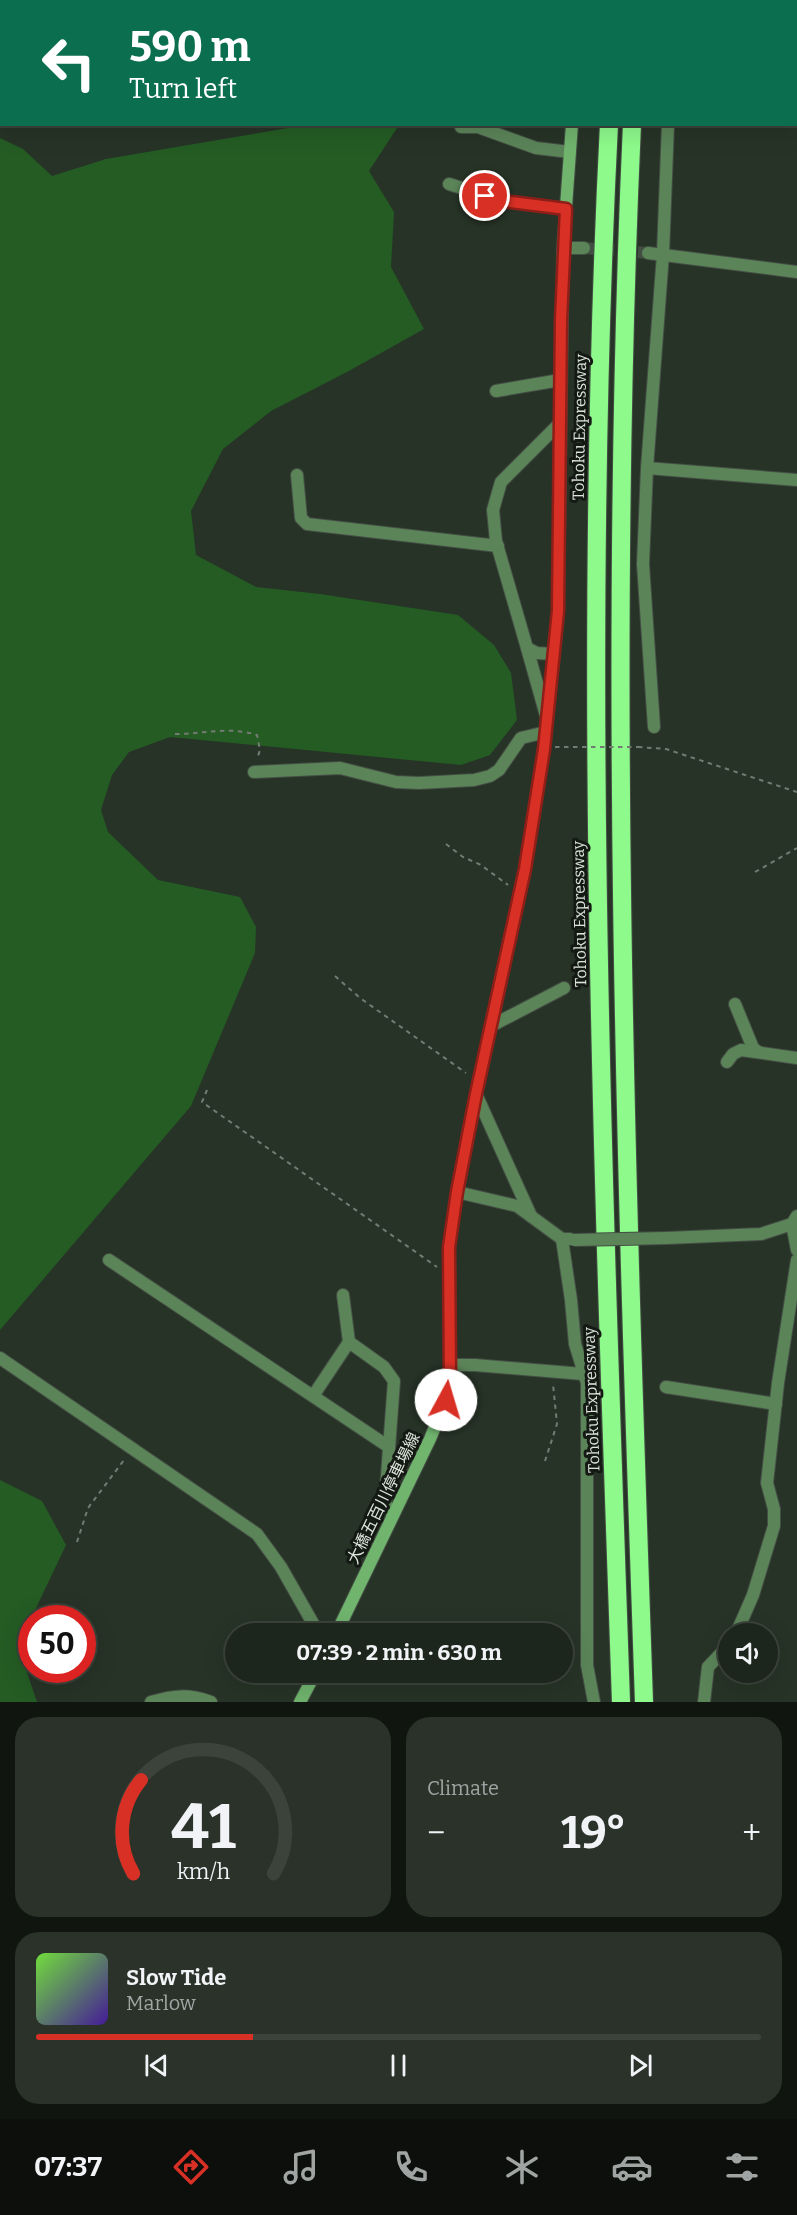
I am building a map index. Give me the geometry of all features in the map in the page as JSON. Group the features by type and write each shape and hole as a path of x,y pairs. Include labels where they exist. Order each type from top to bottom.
{"highway":[{"name":"Tohoku Expressway","path":"609,126 603,234 597,444 598,956 621,1702"},
{"path":"632,126 621,444 622,954 644,1702"}],"main road":[{"name":"大橋五百川停車場線","path":"341,1623 430,1439 446,1400 450,1365 449,1247 477,1088 521,889 546,726 554,654 558,611 563,248 572,126"},
{"path":"300,1702 310,1683"}],"street":[{"path":"654,727 643,564 647,468 663,254 668,126"},
{"path":"460,127 478,127 536,148 570,152"},
{"path":"449,184 503,201 566,209"},
{"path":"563,248 584,248"},
{"path":"648,253 797,272"},
{"path":"496,391 560,380"},
{"path":"254,772 340,768 408,783 474,780 490,776 499,770 521,738 546,726 498,546 493,510 501,482 560,423"},
{"path":"647,468 797,480"},
{"path":"297,475 301,518 307,524 498,546"},
{"path":"527,648 537,653 554,654"},
{"path":"491,1026 564,988"},
{"path":"735,1004 753,1048 758,1052"},
{"path":"727,1062 733,1054 741,1050 797,1058"},
{"path":"477,1088 531,1216"},
{"path":"457,1192 517,1206 568,1239 761,1234 794,1220 797,1250"},
{"path":"568,1239 575,1344 588,1391 587,1665 594,1702"},
{"path":"109,1260 389,1447"},
{"path":"741,1623 753,1595 774,1526 774,1509 767,1483 797,1260"},
{"path":"313,1396 349,1342 343,1294"},
{"path":"349,1342 384,1367 394,1381 385,1503 393,1515"},
{"path":"0,1358 131,1450 257,1534 281,1567 313,1623"},
{"path":"450,1365 583,1374"},
{"path":"666,1387 776,1404"},
{"path":"704,1702 708,1667 718,1657"},
{"path":"151,1702 171,1696 185,1695 211,1702"}],"path":[{"path":"175,734 199,734 224,729 257,735 261,750 254,772"},
{"path":"555,747 666,749 797,792"},
{"path":"446,844 464,857 481,865 503,884 521,889"},
{"path":"755,872 797,848"},
{"path":"335,976 477,1088"},
{"path":"207,1090 202,1102 449,1275"},
{"path":"545,1461 557,1424 551,1372"},
{"path":"76,1542 88,1508 131,1450"}],"green space":[{"path":"300,126 398,126 369,171 394,212 391,267 424,329 271,411 223,449 191,511 196,555 256,587 320,594 458,615 494,645 511,673 517,720 490,755 461,765 170,737 129,752 112,775 101,810 108,832 158,880 240,897 256,927 255,953 191,1106 0,1330 0,138 23,149 52,176 106,159"},
{"path":"0,1480 42,1501 66,1545 37,1605 18,1605 18,1683 31,1683 37,1702 0,1702"}],"tunnel":[{"path":"584,248 648,253"}],"route":[{"path":"446,1400 450,1380 449,1247 472,1111 528,852 544,749 558,611 561,320 566,209 503,201 485,196"}]}
